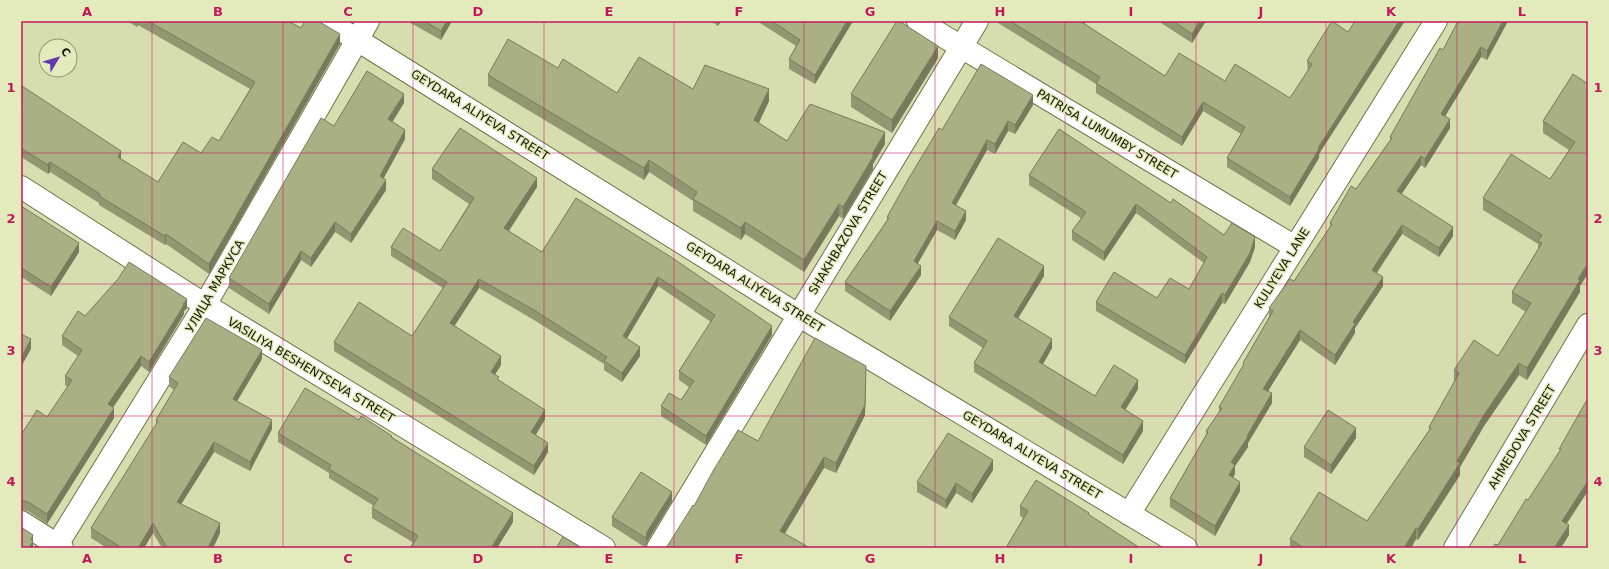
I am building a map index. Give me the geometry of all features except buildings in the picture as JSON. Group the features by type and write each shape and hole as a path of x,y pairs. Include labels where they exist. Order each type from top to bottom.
{"street":[{"name":"GEYDARA ALIYEVA STREET","path":"327,21 363,30 798,315 1186,548"},
{"name":"PATRISA LUMUMBY STREET","path":"918,21 1295,247"},
{"name":"SHAKHBAZOVA STREET","path":"658,548 977,21"},
{"name":"KULIYEVA LANE","path":"1129,514 1436,21"},
{"name":"УЛИЦА МАРКУСА","path":"58,547 205,305 363,30"},
{"name":"VASILIYA BESHENTSEVA STREET","path":"21,187 205,305 604,548"},
{"name":"AHMEDOVA STREET","path":"1455,548 1588,325"},
{"path":"21,522 58,547"}]}
